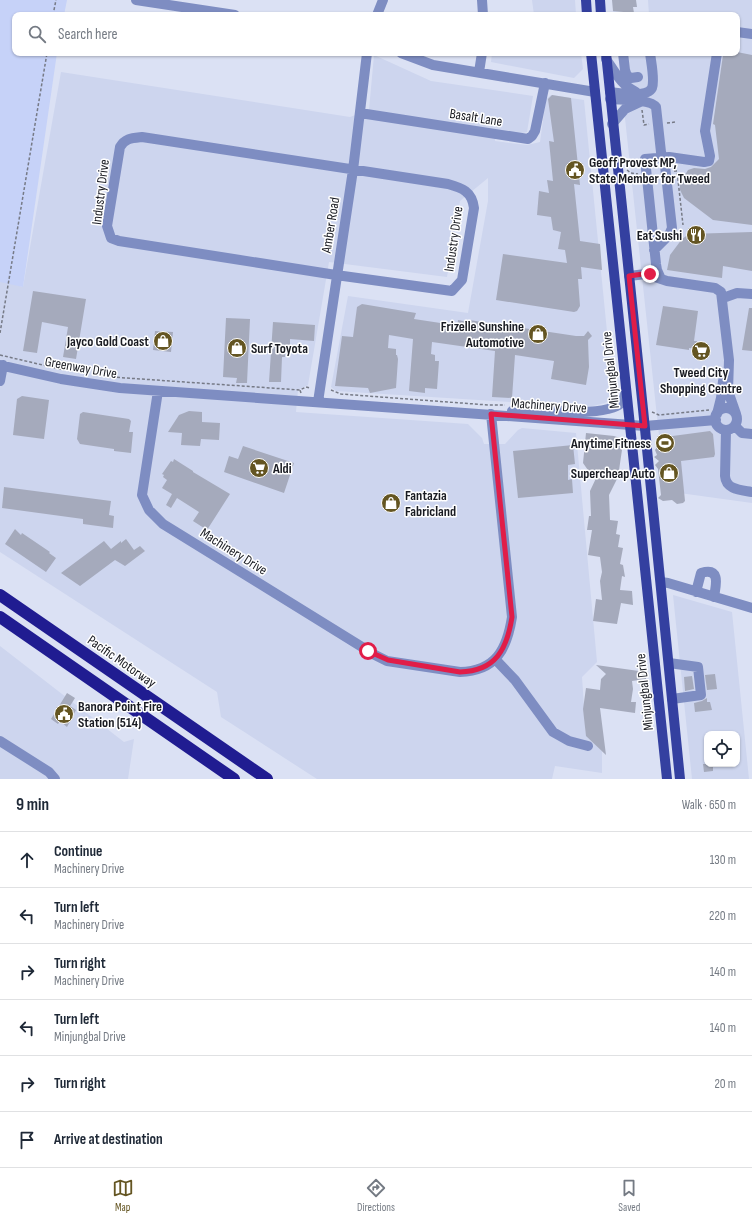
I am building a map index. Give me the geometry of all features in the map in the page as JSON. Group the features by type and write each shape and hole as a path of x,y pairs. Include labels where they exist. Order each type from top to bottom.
{"highway":[{"name":"Pacific Motorway","path":"0,595 267,779"},
{"path":"0,617 234,779"}],"main road":[{"path":"586,0 587,12"},
{"path":"600,0 602,12"},
{"name":"Minjungbal Drive","path":"591,56 667,779"},
{"name":"Minjungbal Drive","path":"606,56 680,779"},
{"path":"595,92 610,96"}],"street":[{"path":"136,0 215,12"},
{"path":"378,12 383,0"},
{"path":"482,0 483,12"},
{"path":"740,32 752,34"},
{"name":"Amber Road","path":"318,402 353,170 367,56"},
{"path":"409,56 433,65 595,92"},
{"path":"479,72 482,56"},
{"path":"606,56 620,81 640,97 654,104 656,111"},
{"path":"623,56 627,76 631,78 638,77"},
{"path":"650,56 655,86 656,111 661,152 666,166 672,228 669,235 654,250"},
{"path":"661,279 657,270 654,250 645,159 673,157 704,162 709,161 710,156 705,131 717,56"},
{"path":"612,124 625,109 650,90 653,78"},
{"name":"Basalt Lane","path":"360,113 528,139 535,131 545,84"},
{"path":"610,96 640,97"},
{"name":"Industry Drive","path":"142,137 353,170 448,184 460,188 472,197 474,208 462,280 452,291 336,275 119,241 111,238 107,226 120,147 123,142 131,138 142,137"},
{"path":"628,262 649,274 667,281 716,289 722,293 729,365 728,391 737,420 730,428 725,476 729,486 735,489 752,492"},
{"path":"629,276 649,274 656,264"},
{"path":"723,298 737,293 752,294"},
{"path":"728,350 724,367 722,395 714,414 720,427 752,434"},
{"path":"0,381 1,365"},
{"name":"Greenway Drive","path":"1,365 89,384 158,391"},
{"name":"Machinery Drive","path":"494,414 518,410 582,413 605,410 621,404 626,390"},
{"name":"Machinery Drive","path":"494,414 512,617 510,634 499,655 483,667 467,672 381,658 163,524 149,510 142,495 158,391 494,414 645,426 714,414"},
{"path":"714,414 725,408 732,409 736,414"},
{"path":"696,592 699,575 701,573 709,572 716,576 717,579 714,597"},
{"path":"661,582 752,608"},
{"path":"494,659 515,680 553,732 569,741 588,746"},
{"path":"668,663 698,667 701,695 672,699"},
{"path":"0,741 49,772 55,779"}],"path":[{"path":"54,12 56,0"},
{"path":"0,333 46,56"},
{"path":"0,355 66,370"},
{"path":"112,377 300,390 310,388"},
{"path":"331,390 341,394 488,405 508,405"},
{"path":"651,411 659,415 714,414"}],"shaded area":[{"path":"0,0 67,0 65,12 12,12 12,56 57,56 23,287 0,282"},
{"path":"532,0 575,0 576,12 534,12"},
{"name":"Tweed City Shopping Centre","path":"648,0 752,0 752,503 665,491 618,56 740,56 740,12 649,12"},
{"path":"374,56 431,81 533,96 527,132 519,134 496,132 495,141 527,145 540,142 546,99 551,95 584,100 613,392 611,399 605,403 589,407 336,391 331,387 348,296 468,313 488,201 488,178 460,201 447,277 329,262 308,385 298,390 296,412 468,424 482,438 484,444 505,444 518,430 522,428 576,433 597,662 582,677 586,735 602,751 602,773 555,766 552,779 317,779 221,717 217,692 0,552 0,280 23,287 61,72 350,117 369,110"},
{"path":"492,56 581,56 583,69 574,78 491,62"},
{"path":"673,595 732,612 749,779 692,779"},
{"path":"0,646 124,742 134,739 128,779 0,779"}],"building":[{"path":"612,0 636,0 637,7 633,7 634,12 613,11"},
{"path":"740,53 752,55 752,225 713,220 684,198 680,190 680,183 688,170 694,168 705,169 711,167 719,159 715,125 713,124 723,56 740,56"},
{"path":"552,95 571,98 580,185 574,184 580,241 600,244 602,270 581,267 582,279 578,279 580,306 577,311 574,312 496,300 503,254 567,263 565,250 558,249 561,232 553,230 551,217 537,215 539,191 549,193 547,180 553,181 549,141 554,142 548,99"},
{"path":"752,232 752,271 723,266 722,278 667,270 670,255 682,239 689,234"},
{"path":"33,291 86,299 76,359 63,357 68,327 42,322 37,353 23,351"},
{"path":"362,304 416,313 414,319 447,324 446,327 457,329 458,320 468,322 469,320 576,336 584,336 588,331 592,336 588,340 589,367 586,385 551,379 554,361 515,355 512,398 492,397 495,351 432,342 431,354 435,355 435,361 439,361 437,389 425,388 425,393 409,391 413,339 389,335 388,348 396,349 398,359 396,388 370,393 368,388 335,386 342,336 353,337 357,307"},
{"path":"663,306 698,311 694,341 697,341 695,349 689,348 689,350 656,345"},
{"path":"749,308 752,308 752,351 742,350"},
{"name":"Surf Toyota","path":"226,318 250,319 247,383 236,383 237,378 223,377"},
{"path":"273,322 315,325 314,341 290,339 290,349 285,349 285,357 282,357 281,382 269,382"},
{"name":"Jayco Gold Coast","path":"155,331 173,332 171,352 153,350"},
{"path":"22,396 49,400 44,439 13,435 17,399"},
{"path":"189,411 202,412 202,422 220,423 219,440 201,439 200,446 181,445 182,433 168,432 179,415"},
{"path":"83,412 129,419 131,421 129,432 133,432 131,453 80,444 77,439 80,414"},
{"path":"710,431 713,434 714,457 681,461 685,501 677,504 672,500 663,501 658,498 661,495 658,469 655,465 659,461 654,457 657,455 655,450 665,437"},
{"path":"586,433 614,436 620,438 623,443 618,477 609,495 610,520 618,521 616,534 620,535 618,547 623,548 620,564 623,565 625,577 622,576 620,590 632,591 633,605 621,603 617,624 593,621 596,599 602,600 600,581 602,572 600,557 588,555 592,530 587,530 589,516 591,516 590,491 598,474 590,473 583,463"},
{"path":"573,445 575,464 568,465 568,480 572,479 573,493 518,498 513,451"},
{"name":"Aldi","path":"243,446 294,463 284,493 224,472 229,456 238,459"},
{"path":"174,459 230,494 207,530 193,521 199,512 177,498 171,508 166,505 172,494 162,488 167,480 162,474"},
{"path":"4,487 111,501 109,515 114,516 113,528 83,524 83,519 2,508"},
{"path":"15,529 21,535 22,533 50,552 49,553 56,558 46,572 5,544"},
{"path":"126,539 134,550 140,546 145,551 125,566 115,560 80,586 61,573 104,541 111,549"},
{"path":"596,665 646,672 646,679 632,681 633,689 631,702 636,702 635,713 600,708 606,755 586,736 583,709 586,688 600,690 601,679 606,674"},
{"path":"715,674 717,689 707,690 705,675"},
{"path":"692,676 694,689 685,691 684,677"},
{"name":"Banora Point Fire Station (514)","path":"67,693 75,698 70,706 76,710 67,727 60,721 58,724 51,719"},
{"path":"707,698 707,702 710,702 712,710 695,712 694,703"},
{"path":"703,764 704,767 713,767 713,771 704,772"}],"place":[{"name":"Geoff Provest MP, State Member for Tweed","path":"575,170"},
{"name":"Eat Sushi","path":"696,235"},
{"name":"Frizelle Sunshine Automotive","path":"538,334"},
{"name":"Jayco Gold Coast","path":"163,341"},
{"name":"Surf Toyota","path":"237,348"},
{"name":"Tweed City Shopping Centre","path":"701,351"},
{"name":"Anytime Fitness","path":"665,443"},
{"name":"Aldi","path":"259,468"},
{"name":"Supercheap Auto","path":"669,473"},
{"name":"Fantazia Fabricland","path":"391,503"},
{"name":"Banora Point Fire Station (514)","path":"64,714"}],"route":[{"path":"368,651 388,660 460,672 467,672 483,667 499,655 510,634 512,617 491,414 645,426 629,276 650,274"}]}
